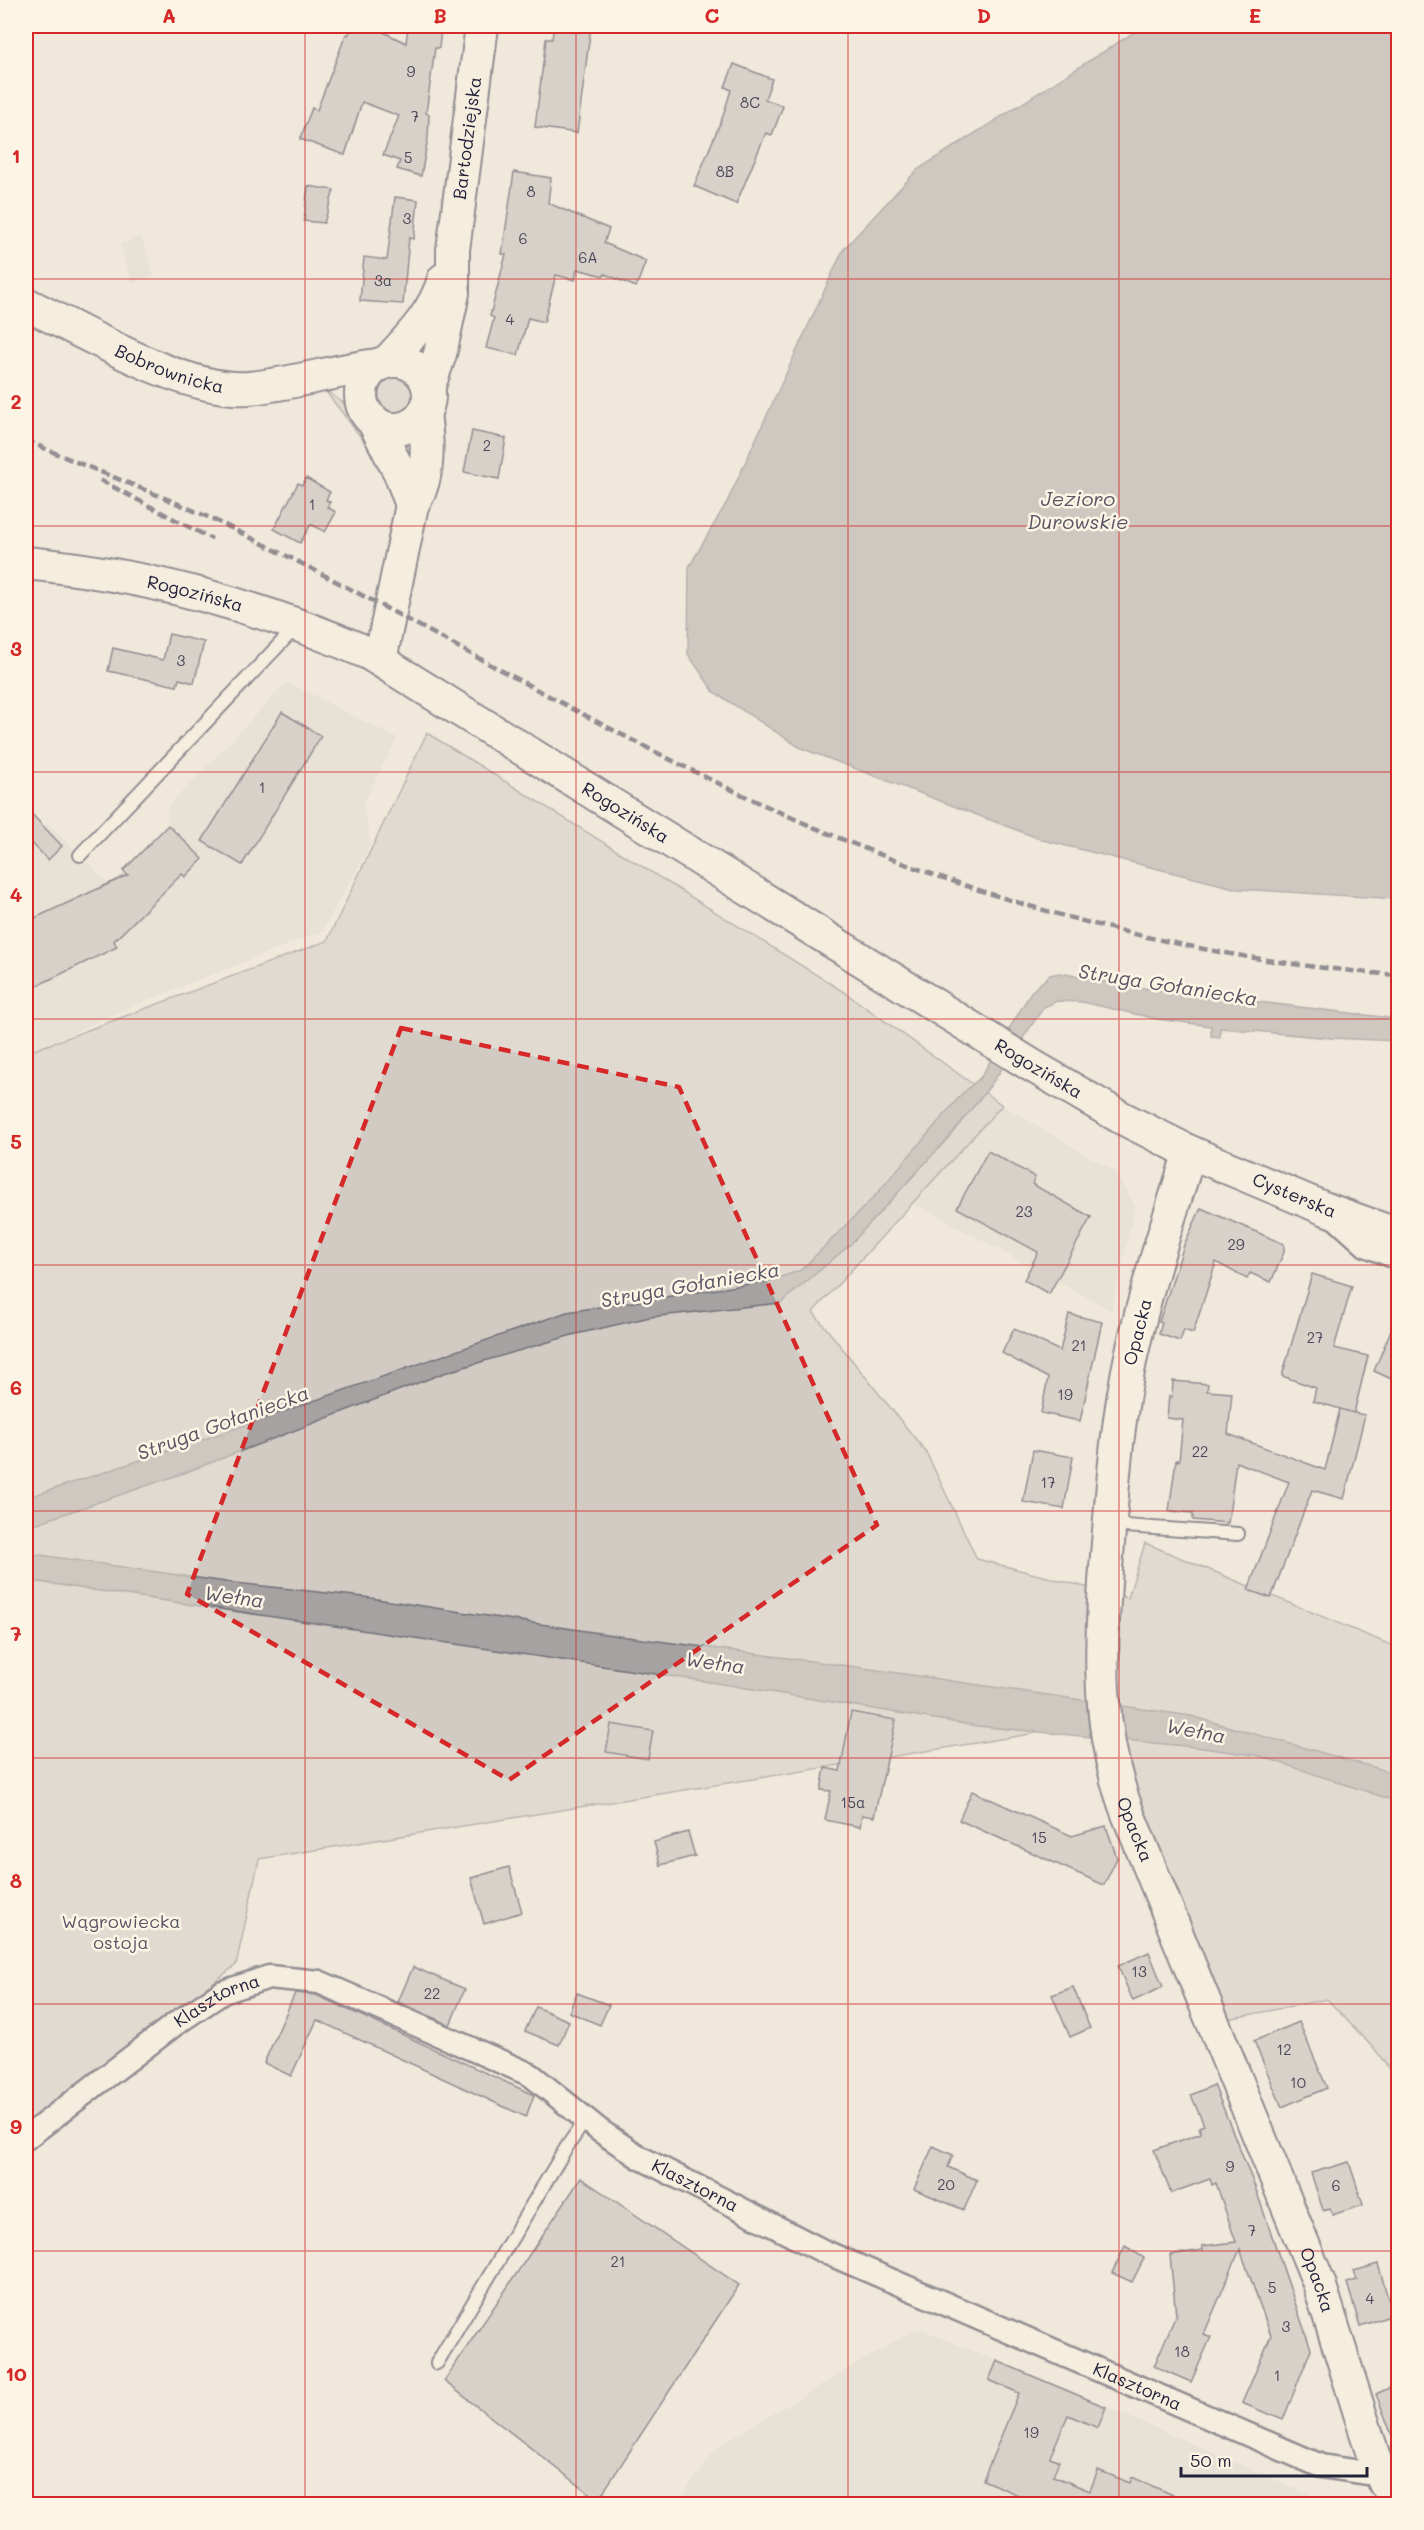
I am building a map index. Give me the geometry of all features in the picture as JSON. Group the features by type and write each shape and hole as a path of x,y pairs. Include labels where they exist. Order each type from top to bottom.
{"street":[{"name":"Bartodziejska","path":"380,660 412,505 421,492 425,472 427,400 453,293 453,250 482,26"},
{"name":"Bartodziejska","path":"383,363 435,303 453,250"},
{"name":"Bobrownicka","path":"26,304 154,366 197,382 250,388 383,363"},
{"path":"321,376 367,410 383,427 394,429 406,428 427,400 417,369 398,361 383,363 367,376 362,387 367,410 400,473 412,505"},
{"name":"Rogozińska","path":"26,562 87,570 220,599 299,624 380,660 1031,1065 1122,1118 1190,1152"},
{"name":"Cysterska","path":"1190,1152 1326,1209 1398,1235"},
{"name":"Opacka","path":"1190,1152 1131,1353 1119,1428 1101,1642 1103,1709 1112,1768 1128,1814 1319,2283 1389,2487"},
{"path":"1326,1209 1366,1245 1398,1258"},
{"name":"Klasztorna","path":"26,2138 175,2024 223,1992 269,1977 319,1982 345,1991 531,2075 639,2157 823,2251 1321,2466 1389,2487"}],"lane":[{"path":"80,855 299,624"},
{"path":"1110,1525 1238,1534"},
{"path":"437,2363 566,2148 586,2119"}],"highlighted area":[{"path":"401,1028 679,1087 877,1525 509,1780 187,1594"}],"shaded area":[{"path":"141,237 154,276 132,283 120,244"},
{"path":"287,682 397,738 363,804 371,844 322,931 115,1013 26,1055 26,808 43,827 48,823 110,885 168,825 167,808"},
{"path":"1002,1105 1114,1171 1135,1206 1111,1310 911,1202"},
{"path":"918,2328 1332,2504 677,2504 717,2447"}],"green space":[{"path":"397,377 410,382 415,395 410,408 397,413 384,408 379,395 384,382"},
{"path":"324,389 346,405 383,466"},
{"name":"Wągrowiecka ostoja","path":"427,733 844,992 1002,1105 813,1312 926,1452 977,1559 1128,1598 1145,1543 1398,1648 1398,2083 1378,2053 1327,1999 1213,2022 1112,1768 1117,1720 259,1859 236,1965 26,2123 26,1053 327,941"}],"water":[{"name":"Jezioro Durowskie","path":"1144,26 1398,26 1398,899 1238,889 1043,840 801,748 714,692 688,654 689,567 727,502 843,250 917,170"},
{"path":"1060,973 1126,986 1398,1019 1398,1041 1331,1038 1220,1028 1220,1037 1211,1036 1211,1026 1157,1019 1082,1002 1057,1001 1044,1007 990,1086 950,1136 851,1244 781,1303 650,1317 572,1335 444,1373 184,1473 26,1527 26,1498 222,1433 567,1312 770,1281 801,1270 872,1199 962,1094 981,1077 1031,992 1050,975"},
{"name":"Wełna","path":"26,1553 226,1582 364,1597 612,1635 857,1667 1191,1716 1398,1774 1398,1802 1260,1756 1195,1747 977,1726 716,1683 26,1580"}],"building":[{"path":"353,26 371,26 406,43 408,26 439,26 441,29 439,48 435,48 426,113 429,115 428,138 421,176 397,169 400,161 383,155 399,116 362,102 345,155 300,139 312,108 317,110 346,34 348,35"},
{"path":"554,26 591,26 577,133 535,127 546,39 552,39"},
{"path":"734,64 772,79 765,99 783,106 772,135 766,133 736,204 694,186 723,116 731,90 725,87"},
{"path":"514,172 551,178 548,203 609,229 604,243 646,261 636,287 605,274 604,276 577,269 575,280 556,275 544,322 528,318 518,355 486,348 494,318 490,316 506,254 502,254"},
{"path":"308,186 334,190 324,223 304,221"},
{"path":"395,197 418,200 414,239 409,238 403,304 360,301 364,257 387,260"},
{"path":"472,431 506,438 499,479 464,472"},
{"path":"306,478 330,492 326,500 330,502 327,507 336,512 325,532 311,524 300,543 274,529 298,483 302,485"},
{"path":"169,634 204,642 194,683 179,679 177,686 108,671 113,648 163,660"},
{"path":"282,712 321,736 242,865 202,841"},
{"path":"26,808 62,846 48,860 26,837"},
{"path":"168,825 203,859 185,877 182,874 114,941 117,947 26,991 26,922 128,875 123,871"},
{"path":"988,1151 1035,1177 1032,1184 1091,1217 1049,1294 1024,1280 1038,1252 957,1208"},
{"path":"1201,1208 1284,1244 1284,1252 1271,1282 1250,1273 1247,1279 1216,1262 1193,1333 1184,1330 1180,1341 1159,1334 1162,1323 1159,1322 1184,1245"},
{"path":"1312,1274 1352,1286 1334,1348 1368,1356 1354,1413 1313,1401 1316,1388 1282,1376"},
{"path":"1398,1313 1398,1382 1374,1371"},
{"path":"1069,1314 1102,1322 1080,1421 1041,1413 1048,1378 1002,1353 1014,1329 1060,1351"},
{"path":"1173,1381 1208,1384 1207,1391 1232,1393 1228,1434 1325,1470 1340,1409 1365,1415 1344,1499 1312,1490 1271,1598 1248,1590 1289,1482 1236,1462 1228,1523 1193,1520 1193,1513 1169,1511 1176,1460 1179,1461 1183,1420 1167,1418"},
{"path":"1033,1450 1073,1457 1064,1509 1023,1502"},
{"path":"851,1712 896,1720 874,1817 862,1815 860,1827 825,1820 831,1791 821,1790 825,1768 840,1771"},
{"path":"611,1724 653,1731 648,1759 606,1752"},
{"path":"972,1791 1072,1836 1106,1826 1117,1858 1104,1885 959,1820"},
{"path":"688,1832 695,1856 660,1865 654,1842"},
{"path":"509,1867 522,1912 484,1924 471,1878"},
{"path":"1149,1952 1163,1987 1133,2001 1118,1966"},
{"path":"413,1967 465,1989 450,2025 398,2002"},
{"path":"1073,1987 1090,2028 1070,2037 1052,1995"},
{"path":"295,1993 316,1995 534,2095 526,2117 317,2020 291,2076 264,2063"},
{"path":"577,1993 609,2005 600,2025 569,2012"},
{"path":"536,2007 569,2021 559,2045 525,2031"},
{"path":"1299,2022 1327,2088 1282,2107 1254,2041"},
{"path":"1214,2085 1255,2187 1311,2349 1283,2420 1242,2403 1271,2336 1240,2249 1204,2334 1211,2337 1191,2382 1154,2366 1176,2315 1170,2255 1203,2250 1202,2246 1236,2242 1216,2183 1212,2185 1210,2179 1171,2193 1154,2150 1201,2133 1199,2127 1204,2125 1191,2095"},
{"path":"933,2146 953,2155 948,2167 977,2180 964,2210 914,2189"},
{"path":"1349,2162 1363,2205 1332,2215 1330,2208 1323,2210 1311,2173"},
{"path":"581,2178 739,2285 598,2500 444,2381"},
{"path":"1125,2246 1144,2258 1132,2282 1112,2273"},
{"path":"1378,2264 1393,2315 1360,2326 1347,2283 1357,2280 1354,2271"},
{"path":"997,2361 1106,2407 1098,2428 1068,2415 1050,2457 1059,2461 1053,2476 1090,2491 1098,2470 1130,2483 1132,2477 1196,2505 1042,2505 983,2480 1019,2393 989,2380"},
{"path":"1398,2384 1398,2448 1397,2448 1376,2394"}],"railway":[{"path":"26,440 231,528 723,786 867,849 940,877 1090,923 1243,956 1398,975"},
{"path":"100,480 212,539"}],"water label":[{"name":"Struga Gołaniecka","path":"1168,985"},
{"name":"Struga Gołaniecka","path":"690,1285"},
{"name":"Struga Gołaniecka","path":"223,1423"}]}
